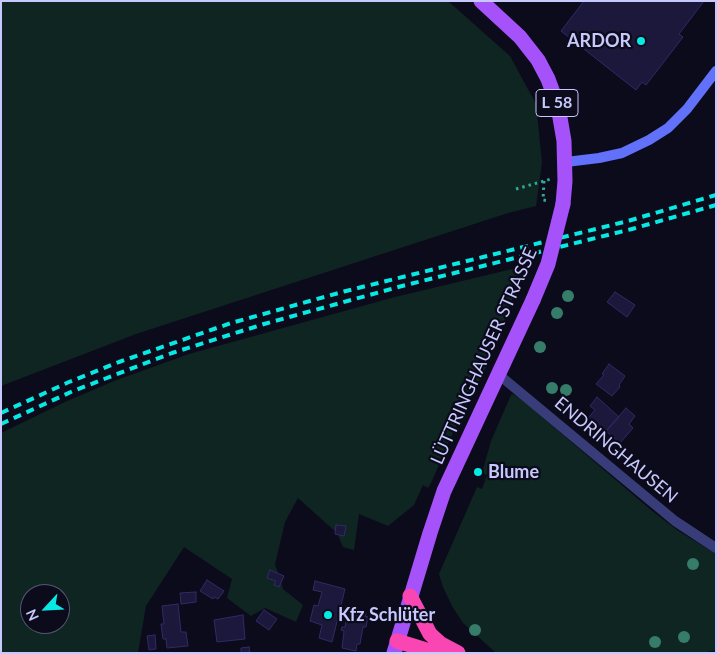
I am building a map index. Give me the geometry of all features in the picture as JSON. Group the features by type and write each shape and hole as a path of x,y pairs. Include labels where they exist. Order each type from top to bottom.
{"highway":[{"path":"410,596 430,634 441,644 458,653"},
{"path":"396,647 436,653"}],"main road":[{"name":"L 58","path":"481,1 520,37 544,69 558,106 566,162"},
{"name":"LÜTTRINGHAUSER STRASSE","path":"396,647 410,596 444,491 548,264 563,204 566,162"}],"street":[{"path":"566,162 622,153 649,140 668,128 687,110 716,71"},
{"name":"ENDRINGHAUSEN","path":"498,374 675,521 716,548"}],"path":[{"path":"516,189 544,181 543,200"}],"green space":[{"path":"1,1 448,1 510,56 536,104 542,163 536,206 508,213 136,334 1,386"},
{"path":"525,266 488,363 451,437 431,483 428,488 423,485 414,505 388,526 359,514 354,550 343,547 337,533 298,498 285,522 275,564 283,589 303,605 296,622 265,608 251,616 227,598 232,579 184,547 146,606 138,653 1,653 1,433 114,381 189,354 395,297"},
{"path":"513,394 651,510 677,530 716,554 716,650 701,653 496,653 463,623 452,606 439,574 477,487 482,489 487,475 482,473 491,441"}],"building":[{"path":"584,1 704,1 679,34 683,37 646,85 642,82 636,90 561,31"},
{"path":"615,292 635,305 627,317 607,302"},
{"path":"609,364 625,376 619,385 620,387 612,396 596,384 604,375 602,374"},
{"path":"597,397 619,417 598,440 582,425 595,410 590,406"},
{"path":"626,408 635,416 629,424 633,428 620,443 606,431"},
{"path":"336,525 346,526 344,536 335,534"},
{"path":"270,570 284,576 279,587 274,585 276,581 267,578"},
{"path":"207,580 224,591 218,599 214,597 213,599 200,591"},
{"path":"315,581 345,589 332,642 319,638 322,625 310,621 314,605 318,606 322,592 313,590"},
{"path":"196,592 196,602 181,604 180,593"},
{"path":"178,604 181,632 186,632 188,646 167,648 166,639 163,639 161,624 164,624 162,606"},
{"path":"348,609 366,612 365,616 368,617 356,651 342,648 344,631 341,630 342,627 345,627"},
{"path":"264,610 277,619 269,630 256,621"},
{"path":"243,615 245,639 217,642 214,620"},
{"path":"155,635 156,649 149,650 147,636"},
{"path":"249,647 250,652 241,653 241,648"}],"railway":[{"path":"1,413 119,362 231,323 346,291 628,221 716,195"},
{"path":"1,424 73,391 172,353 264,324 402,286 632,229 716,205"}],"place":[{"name":"ARDOR","path":"641,41"},
{"name":"Blume","path":"478,472"},
{"name":"Kfz Schlüter","path":"328,615"}]}
